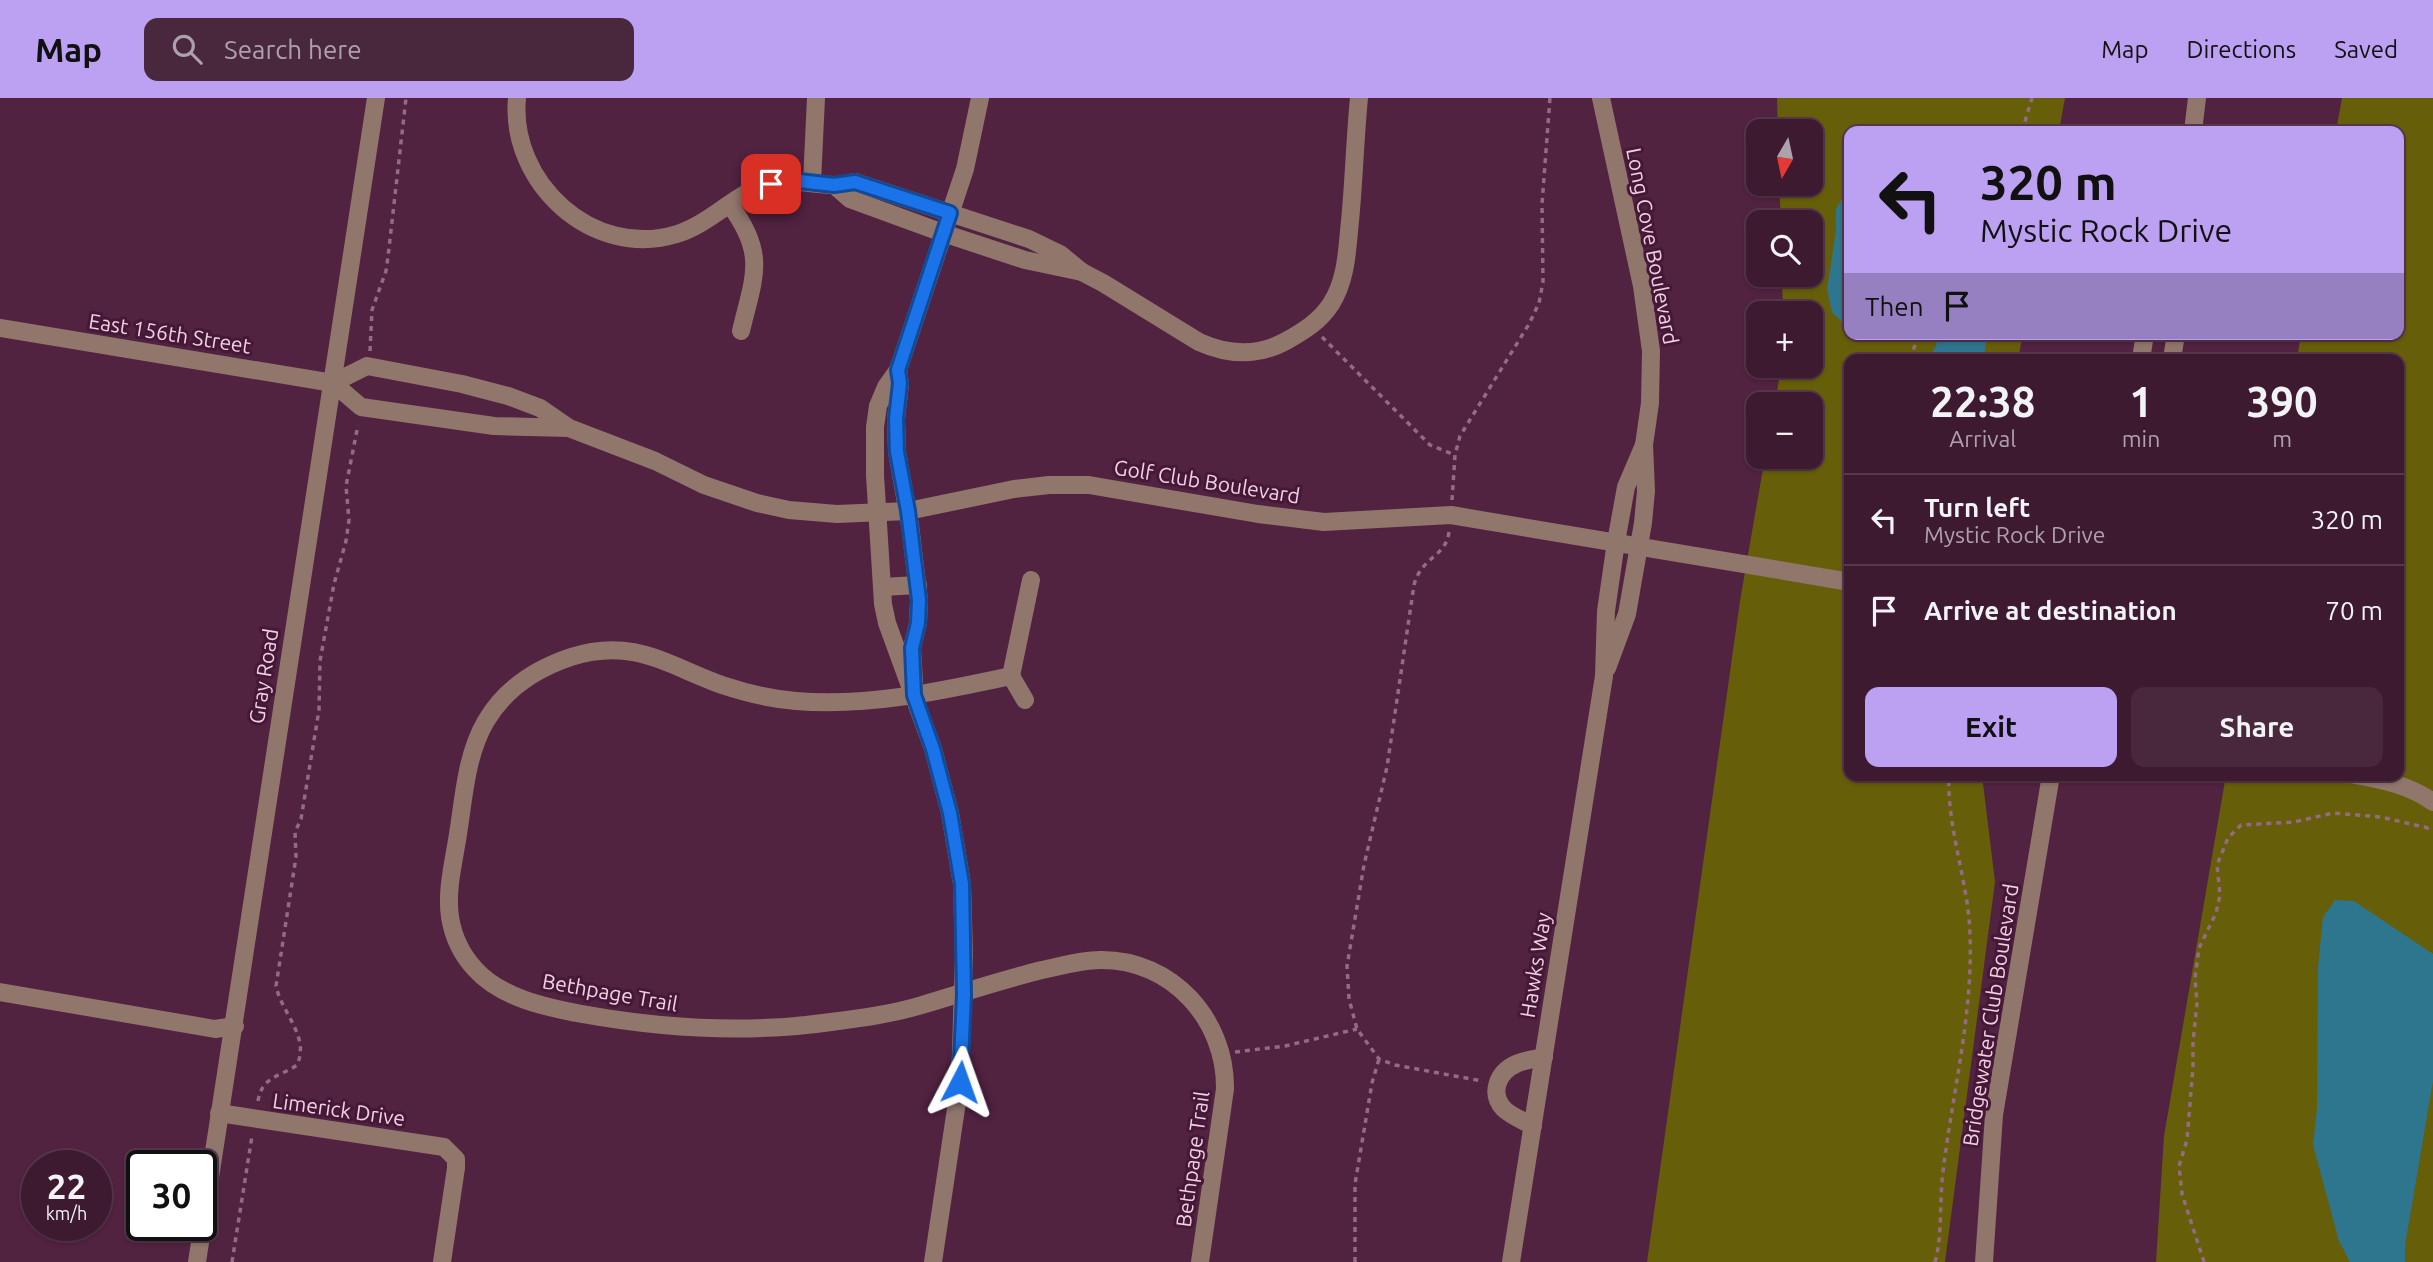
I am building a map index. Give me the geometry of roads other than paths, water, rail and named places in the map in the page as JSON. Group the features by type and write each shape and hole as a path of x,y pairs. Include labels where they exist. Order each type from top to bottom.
{"street":[{"name":"Gray Road","path":"197,1262 376,98"},
{"path":"517,98 519,137 538,181 547,195 560,206 600,232 631,238 662,237 702,224 746,194 771,184 787,181 834,185 855,182 1048,247 1082,272 1199,342 1225,352 1254,352 1281,344 1312,325 1337,293 1345,270 1359,98"},
{"path":"812,182 816,98"},
{"path":"933,1262 960,1082 964,991 962,884 950,813 933,749 887,623 873,451 878,406 886,387 898,370 950,213 972,144 980,98"},
{"name":"Long Cove Boulevard","path":"1601,98 1648,320 1651,377 1644,445 1646,491 1639,546"},
{"path":"2194,126 2197,98"},
{"path":"834,185 850,199 943,233 1025,260 1082,272"},
{"path":"730,205 746,230 754,252 752,283 741,331"},
{"name":"East 156th Street","path":"0,328 333,383"},
{"name":"Golf Club Boulevard","path":"569,428 494,426 361,407 333,383 368,366 508,396 540,408 569,428 655,461 704,485 757,503 820,513 908,511 1014,489 1049,485 1089,485 1258,514 1324,522 1451,515 1844,581"},
{"path":"898,370 900,383 896,419 897,452 918,585 918,623 912,648 914,695"},
{"name":"Long Cove Boulevard","path":"1616,542 1626,487 1644,445"},
{"name":"Hawks Way","path":"1511,1262 1604,676 1606,611 1616,542"},
{"name":"Hawks Way","path":"1604,676 1627,614 1639,546"},
{"path":"1024,700 1011,676 1031,580"},
{"path":"882,587 918,585"},
{"name":"Bethpage Trail","path":"1011,676 914,695 840,702 768,697 724,685 661,658 623,650 587,653 546,666 512,688 487,719 474,746 448,898 451,923 458,943 475,969 505,990 537,1004 635,1022 719,1030 823,1023 886,1014 1079,962 1102,960 1139,967 1168,979 1205,1014 1215,1033 1222,1057 1225,1089 1200,1262"},
{"name":"Bridgewater Club Boulevard","path":"1984,1262 1994,1115 2050,781"},
{"path":"2388,781 2411,789 2433,802"},
{"path":"0,992 215,1029 235,1026"},
{"path":"1533,1126 1505,1110 1498,1100 1496,1084 1502,1074 1516,1064 1544,1057"},
{"name":"Limerick Drive","path":"219,1113 444,1147 456,1159 456,1168 442,1262"}],"water":[{"path":"1844,195 1844,323 1832,312 1827,290 1836,230 1836,209"},
{"path":"1937,340 1987,340 1984,354 1931,354"},
{"path":"2335,900 2354,901 2433,954 2433,1081 2405,1245 2405,1262 2350,1262 2339,1241 2313,1145 2317,1109 2318,967 2323,917"}]}
